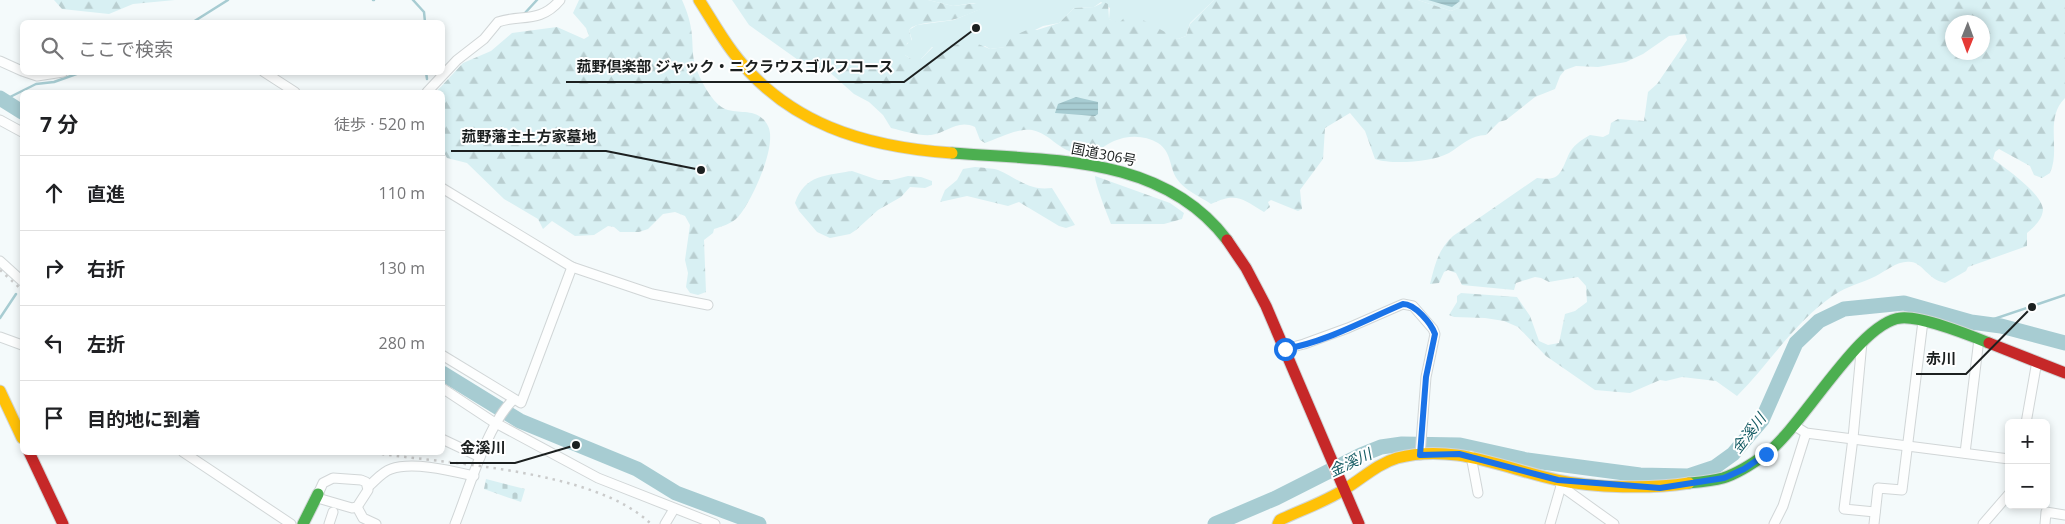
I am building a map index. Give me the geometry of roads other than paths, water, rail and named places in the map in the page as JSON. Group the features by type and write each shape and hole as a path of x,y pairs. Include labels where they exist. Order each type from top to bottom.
{"main road":[{"name":"国道306号","path":"699,0 734,55 764,86 798,112 842,134 877,145 910,150 1093,164 1133,174 1172,191 1206,216 1235,248 1260,293 1359,524"},
{"path":"1278,524 1280,520 1379,465 1420,453 1451,453 1471,456 1559,483 1660,488 1712,481 1744,469 1766,454 1795,426 1862,341 1884,324 1901,318 1923,321 1979,339 2065,373"},
{"path":"0,391 20,434"},
{"path":"31,455 63,524"},
{"path":"304,524 318,494"}],"street":[{"path":"445,73 457,60 484,38 498,22 527,19 550,8 560,0"},
{"path":"0,61 20,70"},
{"path":"269,75 292,90"},
{"path":"429,90 443,75"},
{"path":"0,120 20,131"},
{"path":"445,190 572,267 652,294 708,306"},
{"path":"0,261 20,279"},
{"path":"445,357 512,401 520,403 572,267"},
{"path":"1285,349 1348,328 1403,304 1413,306 1433,329 1435,334 1426,377 1420,453"},
{"path":"1874,524 1878,488 1902,490 1923,321"},
{"path":"0,337 20,344"},
{"path":"1965,453 1979,339"},
{"path":"1862,341 1844,509 1875,512"},
{"path":"2027,419 2037,361"},
{"path":"445,390 598,478 716,524"},
{"path":"455,524 480,457 498,422 512,401"},
{"path":"1795,426 1806,433 2005,458"},
{"path":"1774,524 1783,506 1806,433"},
{"path":"445,440 480,457"},
{"path":"188,455 291,524"},
{"path":"1471,456 1478,493"},
{"path":"357,507 369,486 385,472 395,468 442,469 474,476"},
{"path":"357,507 352,508 325,502 318,494 323,483 333,478 361,480 369,486"},
{"path":"1550,524 1559,483 1614,524"},
{"path":"1983,524 2005,499"},
{"path":"357,507 363,518 376,524"},
{"path":"665,524 674,509"},
{"path":"329,524 333,512"},
{"path":"2045,524 2046,512 2065,515"}],"waterway":[{"path":"196,20 228,0"},
{"path":"413,0 424,12 425,20"},
{"path":"524,14 537,0"},
{"path":"24,90 36,84 54,82 74,75"},
{"path":"426,75 427,79"},
{"path":"4,100 20,92"},
{"name":"金溪川","path":"0,98 20,111"},
{"path":"0,318 16,294"},
{"path":"1982,323 2065,295"},
{"name":"金溪川","path":"1215,524 1276,498 1361,455 1381,447 1402,444 1460,445 1527,460 1640,475 1688,476 1715,467 1733,454 1762,420 1796,343 1819,321 1844,309 1904,303 1971,322 2001,326 2065,343"},
{"name":"金溪川","path":"445,375 520,421 637,469 676,493 759,524"}],"railway":[{"path":"0,270 20,288"},
{"path":"390,455 517,472 557,480 594,491 626,506 651,524"}],"place":[{"name":"菰野倶楽部 ジャック・ニクラウスゴルフコース","path":"976,28"},
{"name":"菰野藩主土方家墓地","path":"701,170"},
{"name":"赤川","path":"2032,307"},
{"name":"金溪川","path":"576,445"}]}
